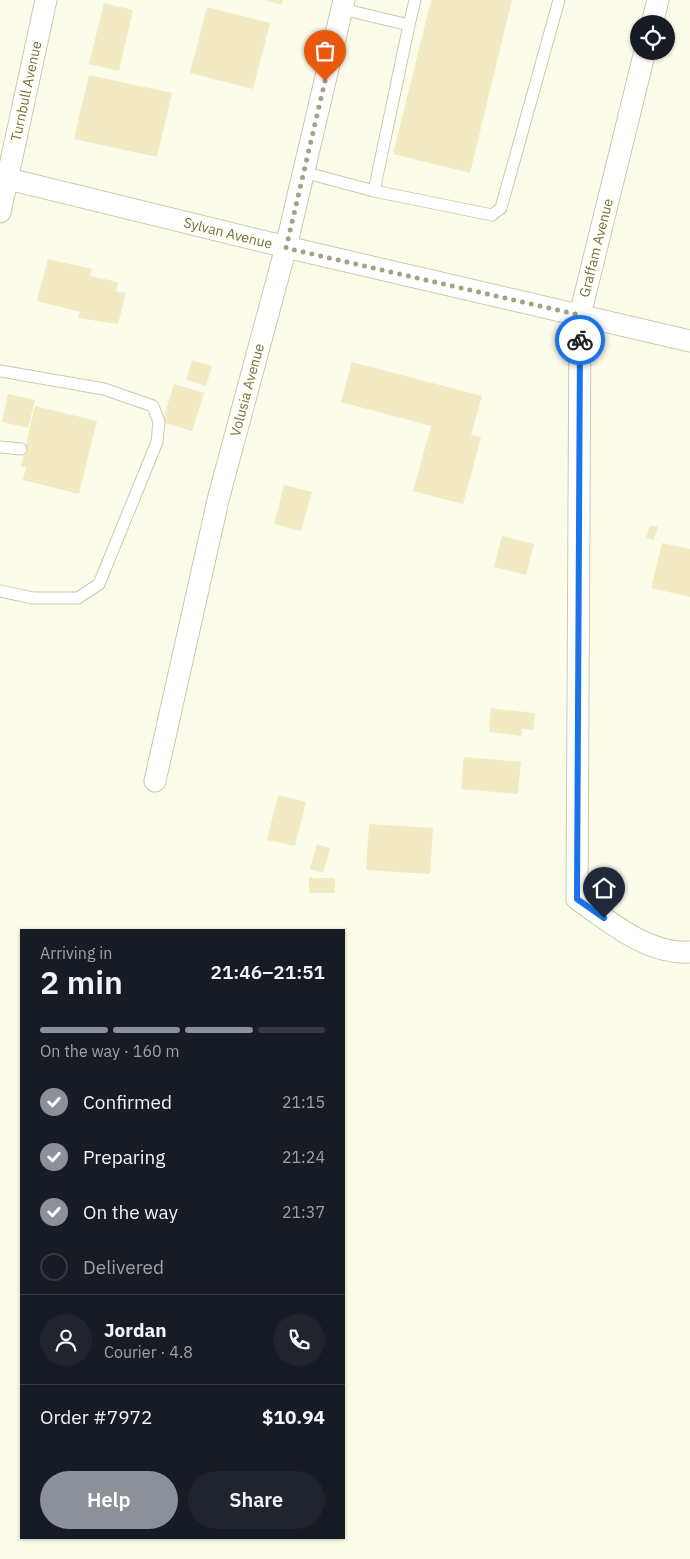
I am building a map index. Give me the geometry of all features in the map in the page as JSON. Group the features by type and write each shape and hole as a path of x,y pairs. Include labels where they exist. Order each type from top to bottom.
{"street":[{"name":"Turnbull Avenue","path":"0,212 4,178 46,0"},
{"path":"654,15 658,0"},
{"name":"Volusia Avenue","path":"155,781 219,496 286,248 343,4"},
{"name":"Graffam Avenue","path":"643,60 580,315 577,899 642,941 674,953 690,952"},
{"name":"Sylvan Avenue","path":"4,178 286,248 690,341"}],"lane":[{"path":"374,192 415,0"},
{"path":"303,172 374,192 492,215 500,208 558,0"},
{"path":"343,4 409,24"},
{"path":"0,371 104,389 153,406 159,422 157,442 99,584 78,598 33,598 0,591"},
{"path":"0,447 21,449"}],"building":[{"path":"265,0 283,0 282,5"},
{"path":"431,0 512,0 470,173 393,154"},
{"path":"104,3 133,10 119,71 89,64"},
{"path":"207,7 270,23 253,89 190,73"},
{"path":"89,75 172,93 157,157 74,139"},
{"path":"48,259 92,269 90,276 118,282 116,291 126,293 118,324 78,318 80,312 37,301"},
{"path":"192,360 212,366 206,386 186,380"},
{"path":"352,362 482,396 471,435 481,437 463,504 413,491 431,426 341,402"},
{"path":"174,384 204,393 192,431 162,422"},
{"path":"8,394 35,400 28,428 2,422"},
{"path":"35,406 97,421 79,494 23,480 26,467 21,466"},
{"path":"284,485 312,492 301,531 274,524"},
{"path":"650,525 658,527 654,540 646,538"},
{"path":"502,536 534,544 526,575 494,567"},
{"path":"662,543 690,549 690,597 651,588"},
{"path":"491,708 535,713 533,730 522,729 522,736 489,732"},
{"path":"464,757 521,762 518,794 461,789"},
{"path":"278,795 306,802 295,846 267,840"},
{"path":"369,824 433,828 430,874 366,870"},
{"path":"317,844 330,848 323,873 310,869"},
{"path":"309,878 335,878 335,893 309,893"}],"way so far":[{"path":"325,81 286,248 580,315 580,340"}],"route":[{"path":"580,340 577,899 604,918"}]}
